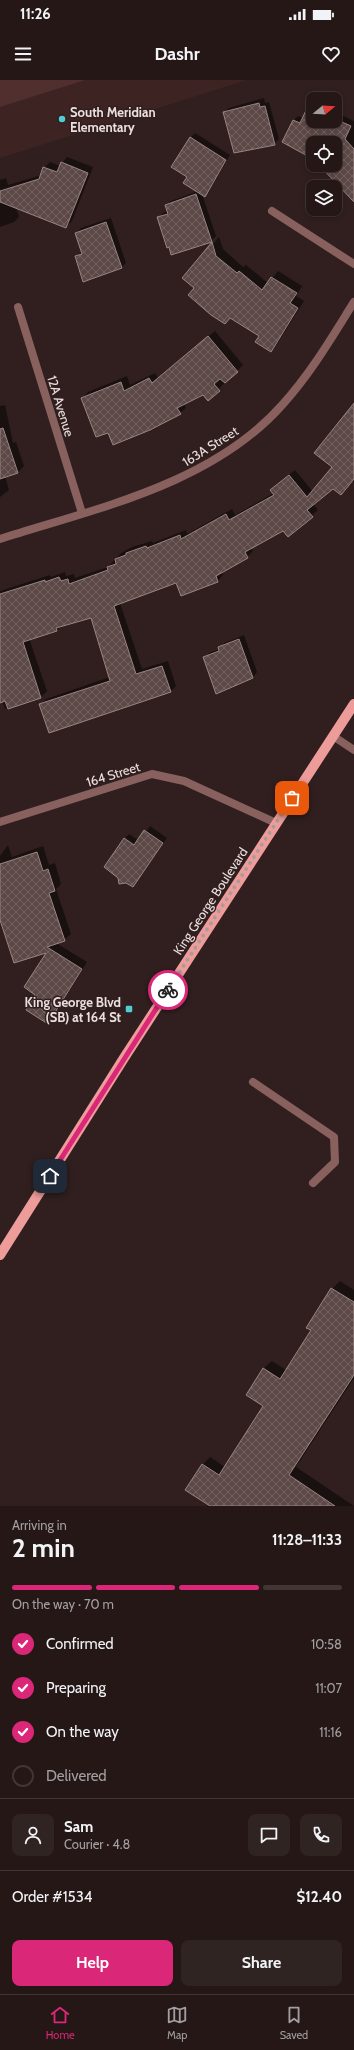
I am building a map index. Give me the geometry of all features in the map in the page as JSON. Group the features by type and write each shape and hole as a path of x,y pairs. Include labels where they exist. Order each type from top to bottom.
{"main road":[{"name":"King George Boulevard","path":"0,1255 124,1058 354,704"}],"street":[{"path":"272,211 354,264"},
{"name":"163A Street","path":"0,539 150,490 197,471 243,442 283,405 314,365 354,302"},
{"name":"12A Avenue","path":"18,306 82,513"},
{"path":"333,736 354,750"},
{"name":"164 Street","path":"0,822 152,774 184,781 276,823"},
{"path":"253,1082 334,1137 335,1162 313,1183"}],"shaded area":[{"name":"South Meridian Elementary","path":"0,80 247,80 0,158"},
{"path":"0,80 85,80 0,107"}],"building":[{"path":"259,103 260,107 265,106 275,145 234,153 223,112"},
{"path":"306,110 306,128 342,128 342,122 351,126 345,139 354,149 354,202 342,189 342,180 333,180 326,172 342,172 342,136 306,136 306,155 282,142 293,120 300,123"},
{"path":"190,137 226,160 205,197 183,183 187,177 171,167"},
{"path":"61,162 88,173 66,228 0,202 0,191 39,179 43,167 57,172"},
{"path":"196,194 212,242 171,255 169,247 167,248 157,217 168,214 165,205"},
{"path":"106,222 122,268 83,282 75,256 82,254 75,233"},
{"path":"212,242 216,256 237,273 239,271 262,290 271,277 297,293 290,303 298,308 271,352 255,342 259,336 230,318 225,324 211,315 188,295 194,288 182,278"},
{"path":"208,336 238,372 225,383 220,379 214,384 220,391 208,401 203,395 177,408 181,414 150,430 113,445 108,433 96,437 81,398 121,382 124,391 149,378 152,383"},
{"path":"354,403 354,479 341,495 333,489 307,510 313,517 288,537 283,531 245,552 248,558 216,576 218,582 181,596 176,583 114,606 136,674 162,666 171,692 49,733 39,704 110,681 91,618 56,628 57,631 23,642 41,698 8,709 5,701 0,703 0,594 59,577 61,581 68,579 69,584 108,570 107,567 116,564 115,559 126,555 126,553 146,546 147,548 180,535 181,539 226,514 229,520 274,495 270,490 289,475 307,497 332,467 314,453"},
{"path":"3,428 18,473 0,479 0,429"},
{"path":"239,639 253,678 216,694 203,657 219,651 218,647"},
{"path":"144,830 163,843 133,887 126,883 119,884 118,878 104,867 124,838 134,845"},
{"path":"37,852 43,871 48,869 55,891 49,893 65,941 47,947 82,969 48,1024 26,1010 35,995 24,987 46,953 14,963 0,920 0,864"},
{"path":"331,1288 354,1302 354,1375 289,1475 335,1506 210,1506 185,1490 202,1464 219,1475 263,1406 246,1395 263,1368 280,1379 311,1330 306,1328"}],"way so far":[{"path":"168,990 292,798"}],"place":[{"name":"South Meridian Elementary","path":"62,119"},
{"name":"King George Blvd (SB) at 164 St","path":"129,1009"}],"route":[{"path":"50,1176 168,990"}]}
